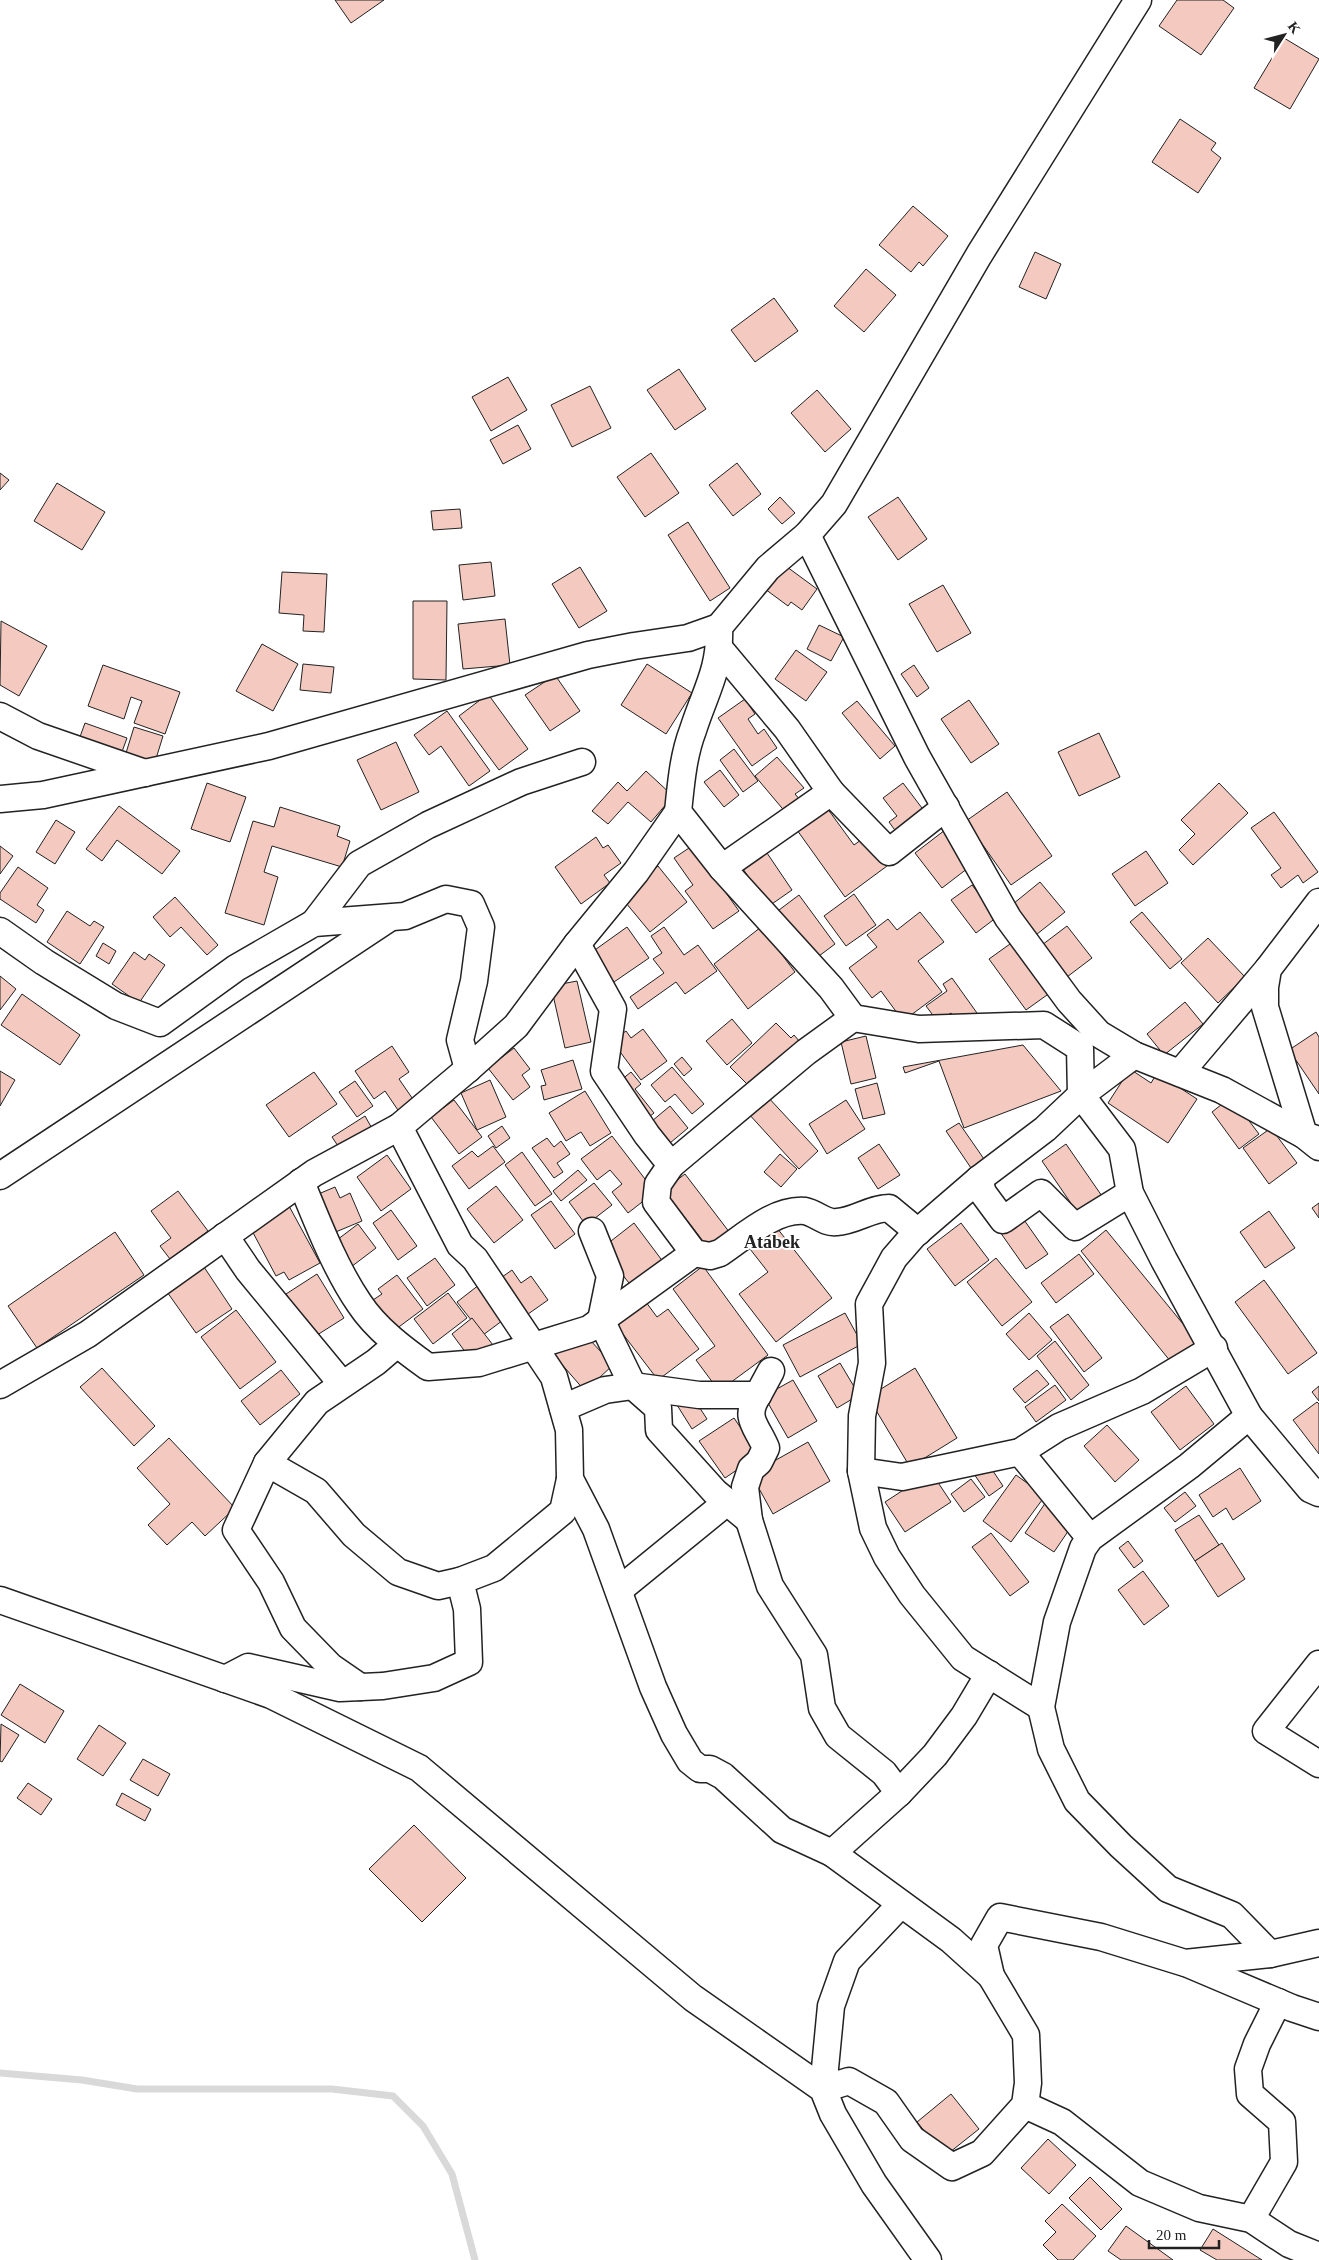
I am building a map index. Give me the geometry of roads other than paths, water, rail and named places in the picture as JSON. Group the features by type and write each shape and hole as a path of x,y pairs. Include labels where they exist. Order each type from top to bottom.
{"street":[{"path":"0,1385 88,1334 302,1182 399,1127 516,1026 577,944 636,872 678,812 686,753 693,728 710,689 720,638 768,568 807,535 834,504 979,255 1138,0"},
{"path":"807,535 917,757 1008,918 1069,1000 1100,1034 1134,1055 1222,1090 1314,1140"},
{"path":"0,799 43,795 269,746 588,655 688,638 720,638"},
{"path":"720,638 831,792 889,852 946,807"},
{"path":"0,716 38,736 146,773"},
{"path":"0,931 44,962 116,1006 160,1023 236,968 314,923 359,864 428,825 513,786 582,762"},
{"path":"722,868 831,792"},
{"path":"678,812 722,868 831,988 853,1018 919,1029 1044,1025 1100,1034"},
{"path":"314,923 405,916 446,899 472,904 481,927 474,981 460,1040 468,1069"},
{"path":"1180,1073 1268,969 1319,902"},
{"path":"0,1176 391,917"},
{"path":"577,944 612,1009 604,1071 647,1135 672,1165"},
{"path":"1268,969 1265,987 1265,1007 1314,1140"},
{"path":"853,1018 806,1052 672,1165 658,1184 656,1202 694,1253 710,1256 720,1253 775,1217 796,1210 809,1212 823,1220 835,1223 882,1208 889,1208 918,1232"},
{"path":"1044,1025 1080,1048 1081,1095 1122,1149 1130,1193 1164,1260 1214,1348 1249,1416 1310,1489 1319,1493"},
{"path":"1041,1707 963,1658 938,1630 887,1557 873,1528 861,1471 862,1416 872,1363 869,1304 894,1258 918,1232 979,1179 1045,1129 1081,1095 1134,1055"},
{"path":"267,1463 316,1491 354,1535 398,1572 438,1586 460,1581 494,1568 563,1511 570,1479 569,1430 554,1377 475,1259 460,1245 399,1127"},
{"path":"979,1179 984,1193 1003,1220 1041,1193 1076,1227 1130,1193"},
{"path":"302,1182 319,1227 359,1303 397,1344 428,1367 479,1363 589,1329 694,1253"},
{"path":"592,1231 610,1276 601,1320 633,1386 658,1408 659,1430 715,1492 749,1520"},
{"path":"225,1236 248,1270 342,1384"},
{"path":"360,1687 331,1667 293,1628 271,1582 236,1530 267,1463 317,1402 397,1344"},
{"path":"861,1471 902,1477 1020,1452 1059,1427 1142,1391 1214,1348"},
{"path":"771,1371 751,1406 751,1422 766,1448 759,1462 750,1469 745,1487 749,1520 770,1586 814,1655 822,1708 838,1736 884,1774 899,1793"},
{"path":"563,1408 605,1390 633,1386 700,1395 758,1395"},
{"path":"1249,1416 1189,1466 1090,1538 1083,1548 1057,1622 1041,1707 1051,1749 1077,1801 1168,1889 1232,1915 1270,1954"},
{"path":"1020,1452 1090,1538"},
{"path":"570,1479 596,1529 653,1688 674,1734 690,1761 700,1768 710,1769 723,1776 782,1830 832,1852 951,1940 991,1976 1026,2035 1028,2083 1025,2105 982,2152 952,2167 912,2139 886,2102 849,2081 823,2089"},
{"path":"619,1590 727,1502"},
{"path":"225,1679 248,1667 340,1688 434,1678 469,1662 467,1609 460,1581"},
{"path":"0,1600 271,1694 419,1768 694,1998 823,2089"},
{"path":"1319,1664 1266,1731 1319,1764"},
{"path":"832,1852 899,1793 935,1755 964,1716 989,1674"},
{"path":"901,1904 847,1961 831,2006 823,2089 833,2114 874,2184 928,2260"},
{"path":"991,1976 984,1945 1000,1917 1101,1937 1185,1963 1319,2017"},
{"path":"1185,1963 1270,1954 1319,1943"},
{"path":"1251,2219 1284,2162 1282,2122 1250,2094 1248,2069 1257,2044 1278,2002"},
{"path":"1025,2105 1062,2122 1140,2183 1199,2208 1251,2219 1289,2244 1319,2256"}],"waterway":[{"path":"0,2073 82,2080 137,2089 332,2089 393,2096 423,2126 452,2174 475,2260"}],"district":[{"name":"Atabek","path":"772,1242"}]}
